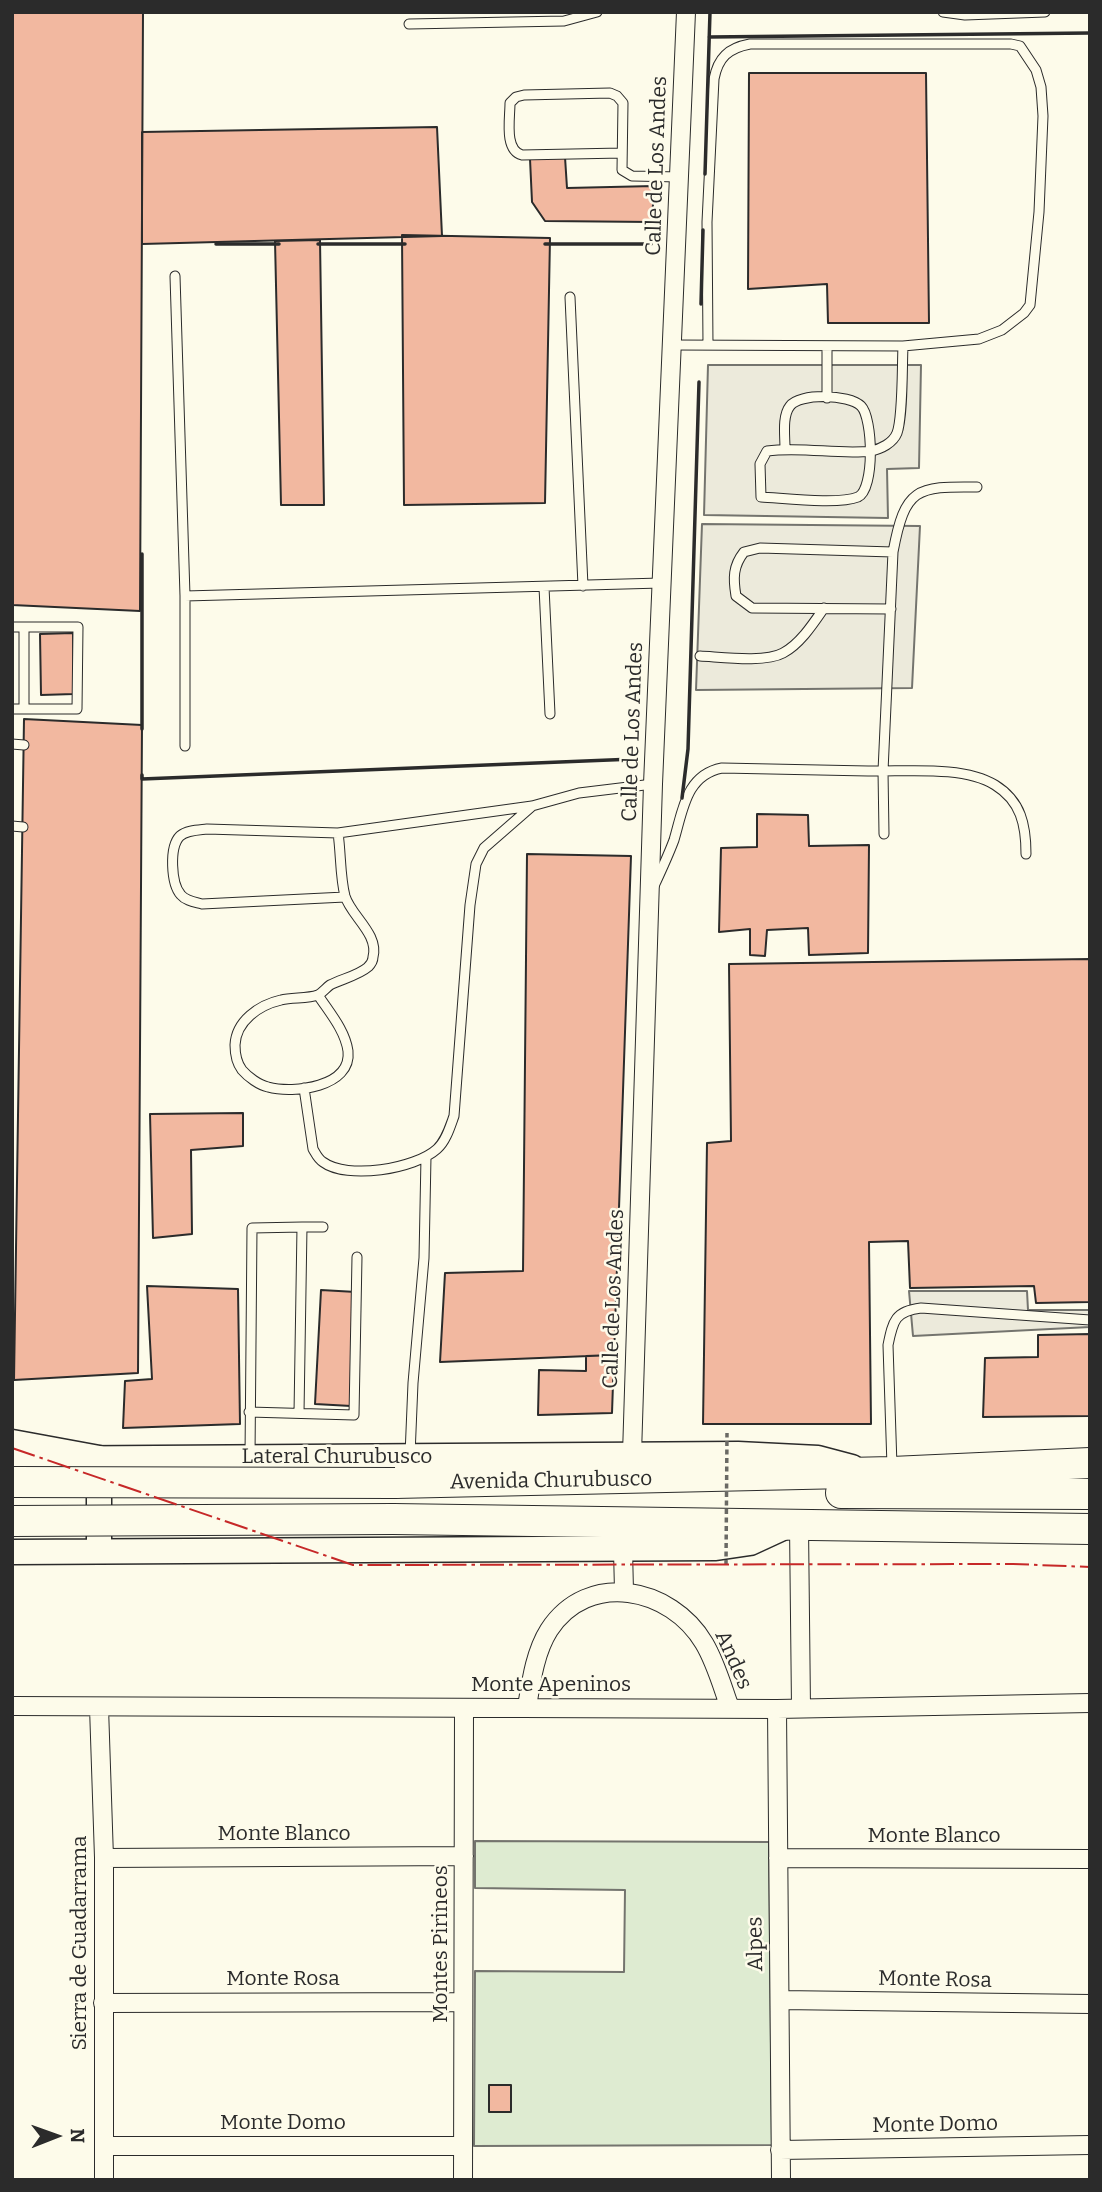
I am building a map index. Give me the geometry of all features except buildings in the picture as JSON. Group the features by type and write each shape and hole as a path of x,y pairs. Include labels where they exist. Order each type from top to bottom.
{"highway":[{"name":"Avenida Churubusco","path":"15,1461 394,1483 661,1479 1090,1463"},
{"path":"661,1479 677,1487 715,1493 1090,1494"},
{"name":"Avenida Churubusco","path":"12,1521 393,1519 1090,1530"}],"main road":[{"path":"15,1461 99,1459"}],"street":[{"name":"Calle de Los Andes","path":"632,1454 653,784 674,345 686,12"},
{"name":"Lateral Churubusco","path":"99,1459 738,1454 818,1458 881,1472"},
{"path":"99,1459 99,1551"},
{"path":"15,1461 18,1552 623,1550 735,1546 794,1525 801,1708"},
{"path":"623,1550 624,1591"},
{"name":"Andes","path":"527,1707 534,1666 549,1631 565,1613 581,1601 600,1594 624,1591 657,1600 687,1621 704,1642 717,1669 730,1708"},
{"name":"Monte Apeninos","path":"12,1706 776,1709 1090,1703"},
{"name":"Sierra de Guadarrama","path":"99,1707 104,1858 104,2180"},
{"name":"Montes Pirineos","path":"463,2180 464,1708"},
{"name":"Alpes","path":"776,1709 781,2180"},
{"name":"Monte Blanco","path":"104,1858 464,1856"},
{"name":"Monte Blanco","path":"778,1858 1090,1859"},
{"name":"Monte Rosa","path":"780,2000 1090,2004"},
{"name":"Monte Rosa","path":"103,2003 463,2001"},
{"name":"Monte Domo","path":"104,2146 463,2146"},
{"name":"Monte Domo","path":"780,2150 1090,2146"}],"lane":[{"path":"409,24 564,21 597,12"},
{"path":"943,12 965,15 1045,12"},
{"path":"674,345 904,346 989,336 1014,322 1030,305 1039,212 1043,116 1041,88 1036,71 1020,47 1011,44 750,44 729,51 723,56 717,66 712,103 707,222 708,345"},
{"path":"622,153 515,153 510,146 510,103 524,94 610,93 617,96 622,103 622,153 622,170 626,174 680,177"},
{"path":"175,276 185,596 185,746"},
{"path":"570,297 583,586"},
{"path":"827,345 827,398"},
{"path":"785,448 787,412 791,404 800,398 849,399 858,403 864,409 869,425 870,451 867,486 862,494 856,498 761,497 760,464 767,451 785,448 870,451 886,445 897,433 904,346"},
{"path":"884,834 883,771 892,552 903,513 911,500 923,490 937,486 977,487"},
{"path":"891,609 752,608 736,596 734,580 736,564 744,552 760,548 892,552"},
{"path":"185,596 661,583"},
{"path":"544,587 550,714"},
{"path":"700,656 761,657 782,654 810,628 824,608"},
{"path":"12,627 78,627 78,709 12,709"},
{"path":"24,627 24,709"},
{"path":"12,744 24,745"},
{"path":"651,890 670,852 685,799 693,785 712,770 722,768 954,773 982,779 995,785 1015,803 1022,815 1026,831 1026,854"},
{"path":"345,897 202,904 181,895 176,885 172,866 175,844 180,836 190,831 207,829 338,832 533,806 579,793 653,784"},
{"path":"304,1088 313,1149 325,1164 359,1170 411,1165 439,1148 454,1116 470,905 476,864 485,848 533,806"},
{"path":"12,826 23,827"},
{"path":"318,995 345,1040 348,1059 339,1076 327,1083 304,1088 268,1088 257,1082 242,1069 235,1058 235,1039 239,1026 266,1004 318,995 341,979 368,967 374,956 368,933 345,897 338,832"},
{"path":"410,1457 413,1383 425,1258 426,1157"},
{"path":"299,1413 302,1227"},
{"path":"250,1458 252,1228 323,1227"},
{"path":"249,1412 354,1415 357,1257"},
{"path":"881,1472 889,1437 888,1345 892,1325 898,1315 921,1308 1090,1321"}],"path":[{"path":"726,1565 727,1433"}],"green space":[{"path":"475,1841 769,1842 772,2145 474,2146 475,1971 624,1972 625,1890 475,1888"}],"shaded area":[{"path":"708,365 921,365 919,468 887,469 888,518 704,515"},
{"path":"702,524 920,526 912,688 696,690"},
{"path":"909,1291 1027,1291 1028,1310 1090,1310 1090,1327 913,1336"}],"wall":[{"path":"705,174 710,12"},
{"path":"709,37 1090,33"},
{"path":"701,304 703,230"},
{"path":"216,244 279,244"},
{"path":"318,244 405,244"},
{"path":"545,244 651,244"},
{"path":"682,798 688,749 699,382"},
{"path":"142,554 142,729"},
{"path":"142,775 142,779 634,759"}],"power":[{"path":"12,1448 353,1565 1013,1564 1090,1567"}]}
